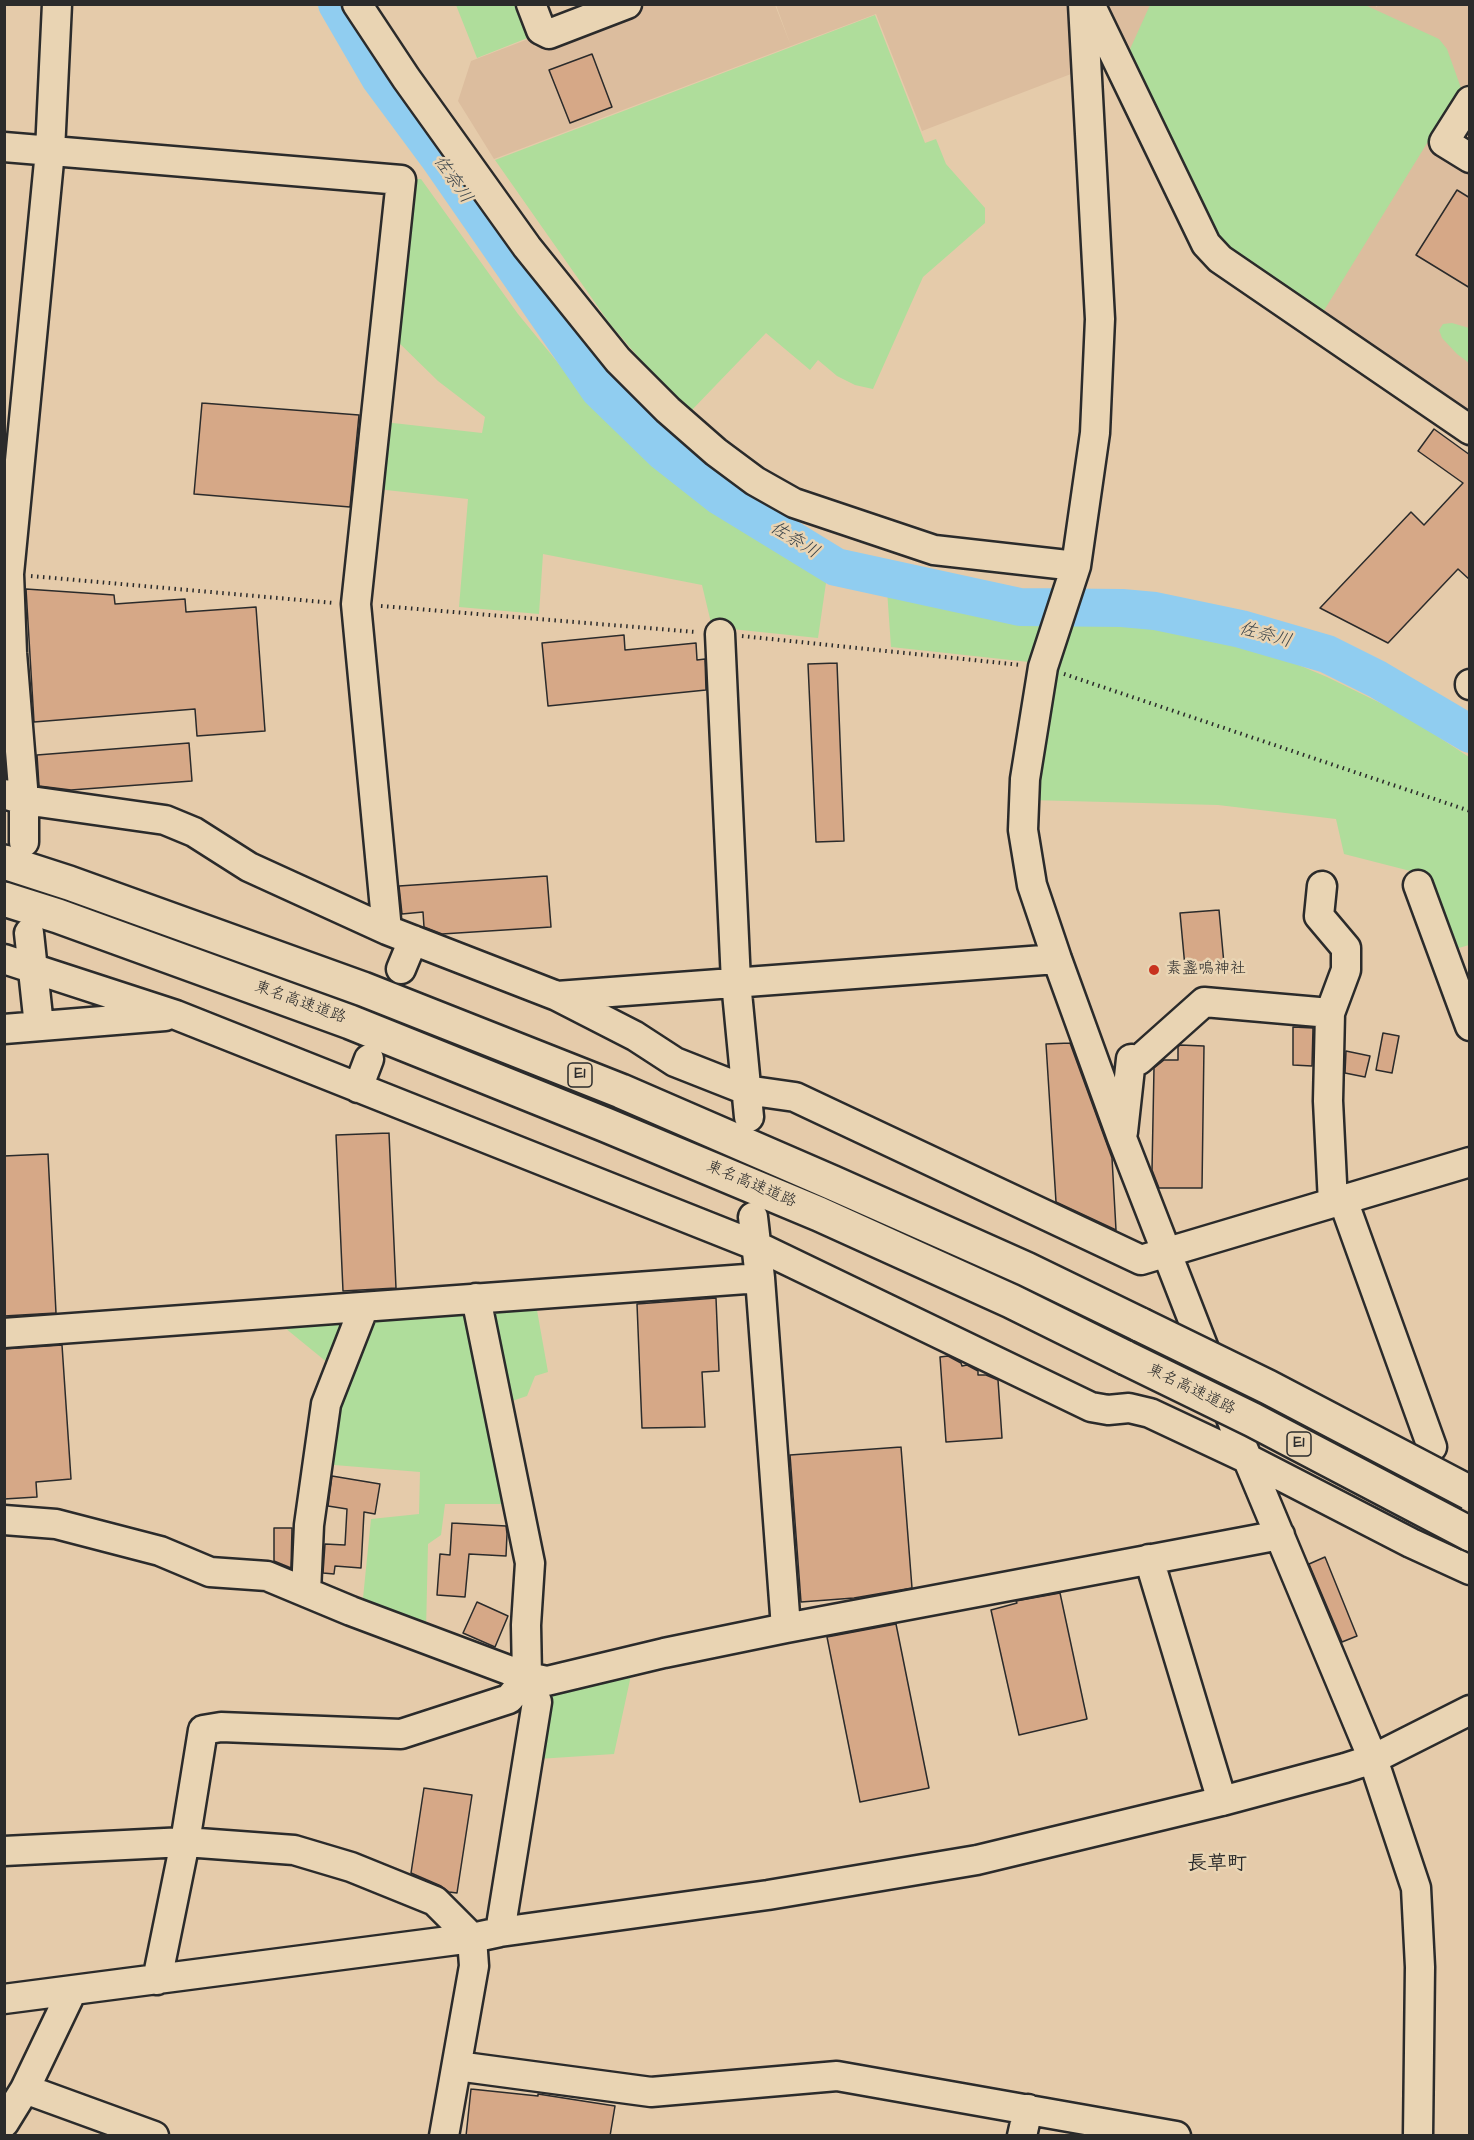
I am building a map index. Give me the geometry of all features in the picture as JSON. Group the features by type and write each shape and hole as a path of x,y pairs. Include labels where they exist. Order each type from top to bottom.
{"highway":[{"name":"E1","path":"14,852 69,883 363,988 621,1091 833,1183 1015,1264 1141,1325 1268,1387 1470,1493"},
{"name":"東名高速道路","path":"4,899 58,916 350,1022 819,1214 1011,1301 1253,1420 1470,1534"}],"street":[{"path":"14,852 9,574 50,151 57,4"},
{"path":"357,4 406,78 534,255 618,360 668,410 716,452 755,481 794,503 934,550 1076,566"},
{"path":"531,4 541,30 549,34 627,4"},
{"path":"1083,4 1100,319 1095,433 1076,566 1043,667 1025,779 1023,830 1032,885 1122,1138 1248,1459 1373,1759 1416,1888 1420,1967 1418,2136"},
{"path":"1090,4 1206,244 1220,259 1470,430"},
{"path":"1470,101 1444,142 1470,158"},
{"path":"4,147 401,180 356,604 400,935 401,969"},
{"path":"720,634 736,982 747,1104"},
{"path":"14,797 165,820 194,832 249,867 400,935 557,996 635,1036 747,1104 795,1097 1141,1260 1470,1162"},
{"path":"1418,885 1470,1026"},
{"path":"1322,886 1319,916 1346,948 1346,970 1330,1013 1328,1101 1338,1202 1432,1448"},
{"path":"28,933 34,967 39,1026"},
{"path":"557,996 1057,958"},
{"path":"4,959 176,1015 757,1246 1091,1407 1108,1410 1129,1408 1150,1413 1248,1459 1411,1543 1470,1570"},
{"path":"1122,1138 1131,1059 1139,1060 1204,1002 1330,1013"},
{"path":"4,1029 176,1015"},
{"path":"358,1088 369,1059"},
{"path":"753,1217 760,1278 786,1628"},
{"path":"4,1333 760,1278"},
{"path":"476,1298 530,1563 526,1624 527,1677 537,1702 500,1932"},
{"path":"306,1593 309,1525 326,1404 364,1306"},
{"path":"4,1520 56,1524 160,1551 210,1572 267,1576 527,1677 548,1681 664,1653 786,1628 1280,1535"},
{"path":"1149,1559 1222,1801"},
{"path":"157,1980 185,1842 203,1730 221,1727 401,1734 509,1699 527,1677"},
{"path":"4,1999 472,1938 500,1932 768,1895 977,1860 1222,1801 1373,1759 1470,1710"},
{"path":"4,1851 185,1842 294,1850 351,1867 435,1901 472,1938 474,1966 444,2136"},
{"path":"4,2123 25,2089 72,1991"},
{"path":"456,2066 651,2092 837,2076 1025,2122 1176,2136"},
{"path":"25,2089 154,2136"}],"shaded area":[{"path":"1372,4 1377,7 1378,4 1469,5 1469,423 1212,247 1097,5"},
{"path":"647,5 775,5 791,46 494,159 458,101 471,61 531,38 535,47"},
{"path":"776,5 1068,5 1071,74 922,131 876,14 791,46"}],"green space":[{"path":"456,5 517,5 530,37 477,58"},
{"path":"1150,5 1365,5 1439,39 1447,49 1461,88 1320,317 1213,244 1126,58"},
{"path":"875,15 925,143 936,139 946,164 985,208 985,223 923,277 873,389 855,385 837,376 818,360 810,370 766,333 690,412 657,379 610,324 495,160"},
{"path":"407,179 421,179 518,314 590,402 651,457 721,510 828,569 818,638 712,627 702,585 543,554 539,614 459,607 468,499 377,489 384,422 482,433 485,417 438,381 393,337"},
{"path":"1452,323 1469,328 1469,363 1442,338 1439,330 1443,324"},
{"path":"887,590 1049,619 1029,662 891,647"},
{"path":"1070,619 1121,622 1199,634 1270,653 1327,677 1405,715 1469,757 1469,945 1452,950 1426,875 1344,854 1336,819 1218,805 1030,800 1034,758"},
{"path":"535,1299 548,1372 535,1376 527,1396 506,1403 483,1302"},
{"path":"470,1304 513,1504 445,1504 441,1535 428,1544 426,1631 362,1608 371,1519 419,1514 420,1472 322,1464 366,1313"},
{"path":"358,1314 334,1368 274,1319"},
{"path":"633,1666 614,1754 538,1759 550,1699 555,1689"}],"building":[{"path":"592,54 612,107 570,123 549,70"},
{"path":"1457,190 1470,198 1470,288 1416,255"},
{"path":"202,403 359,415 350,507 194,494"},
{"path":"1434,429 1470,455 1470,580 1458,569 1388,643 1320,608 1411,512 1424,525 1463,483 1418,451"},
{"path":"26,589 114,595 115,604 185,599 186,612 256,607 265,731 197,736 195,709 34,722"},
{"path":"624,635 625,650 696,643 697,660 705,659 706,690 548,706 542,643"},
{"path":"837,663 844,841 816,842 808,664"},
{"path":"189,743 192,781 71,790 39,786 37,755"},
{"path":"547,876 551,927 442,934 424,927 423,912 402,914 399,886"},
{"path":"1219,910 1224,964 1185,967 1180,913"},
{"path":"1293,1027 1313,1028 1312,1066 1293,1065"},
{"path":"1383,1033 1399,1036 1392,1073 1376,1070"},
{"path":"1070,1043 1112,1158 1116,1230 1056,1202 1046,1044"},
{"path":"1180,1045 1204,1046 1202,1188 1159,1188 1152,1170 1154,1068 1164,1060 1178,1060"},
{"path":"1346,1051 1370,1056 1365,1077 1345,1073"},
{"path":"389,1133 396,1288 343,1291 336,1135"},
{"path":"48,1154 56,1313 4,1316 4,1156"},
{"path":"716,1298 719,1371 702,1372 705,1427 642,1428 637,1304"},
{"path":"62,1345 71,1479 36,1482 37,1497 4,1499 4,1349"},
{"path":"948,1356 961,1363 962,1366 967,1365 978,1371 978,1375 986,1375 998,1380 1002,1438 946,1442 940,1357"},
{"path":"901,1447 912,1588 854,1598 801,1602 790,1455"},
{"path":"332,1476 380,1484 375,1514 364,1512 361,1568 335,1566 334,1574 323,1573 325,1544 345,1545 347,1509 328,1506"},
{"path":"452,1523 506,1526 506,1556 469,1554 465,1597 437,1595 440,1554 450,1555"},
{"path":"274,1528 292,1528 291,1568 274,1561"},
{"path":"1325,1557 1357,1636 1342,1642 1309,1564"},
{"path":"1060,1593 1087,1719 1019,1735 991,1610 1017,1603 1016,1601"},
{"path":"477,1602 508,1616 495,1647 463,1633"},
{"path":"896,1624 929,1788 860,1802 827,1637"},
{"path":"424,1788 472,1795 457,1893 449,1892 411,1873"},
{"path":"471,2089 538,2096 538,2094 615,2106 610,2136 466,2136"}],"waterway":[{"name":"佐奈川","path":"337,4 380,78 440,159 599,389 664,452 720,496 836,567 1020,607 1122,608 1155,611 1241,629 1327,654 1377,679 1470,734"}],"place":[{"name":"素盞鳴神社","path":"1154,970"}],"district":[{"name":"長草町","path":"1217,1865"}]}
